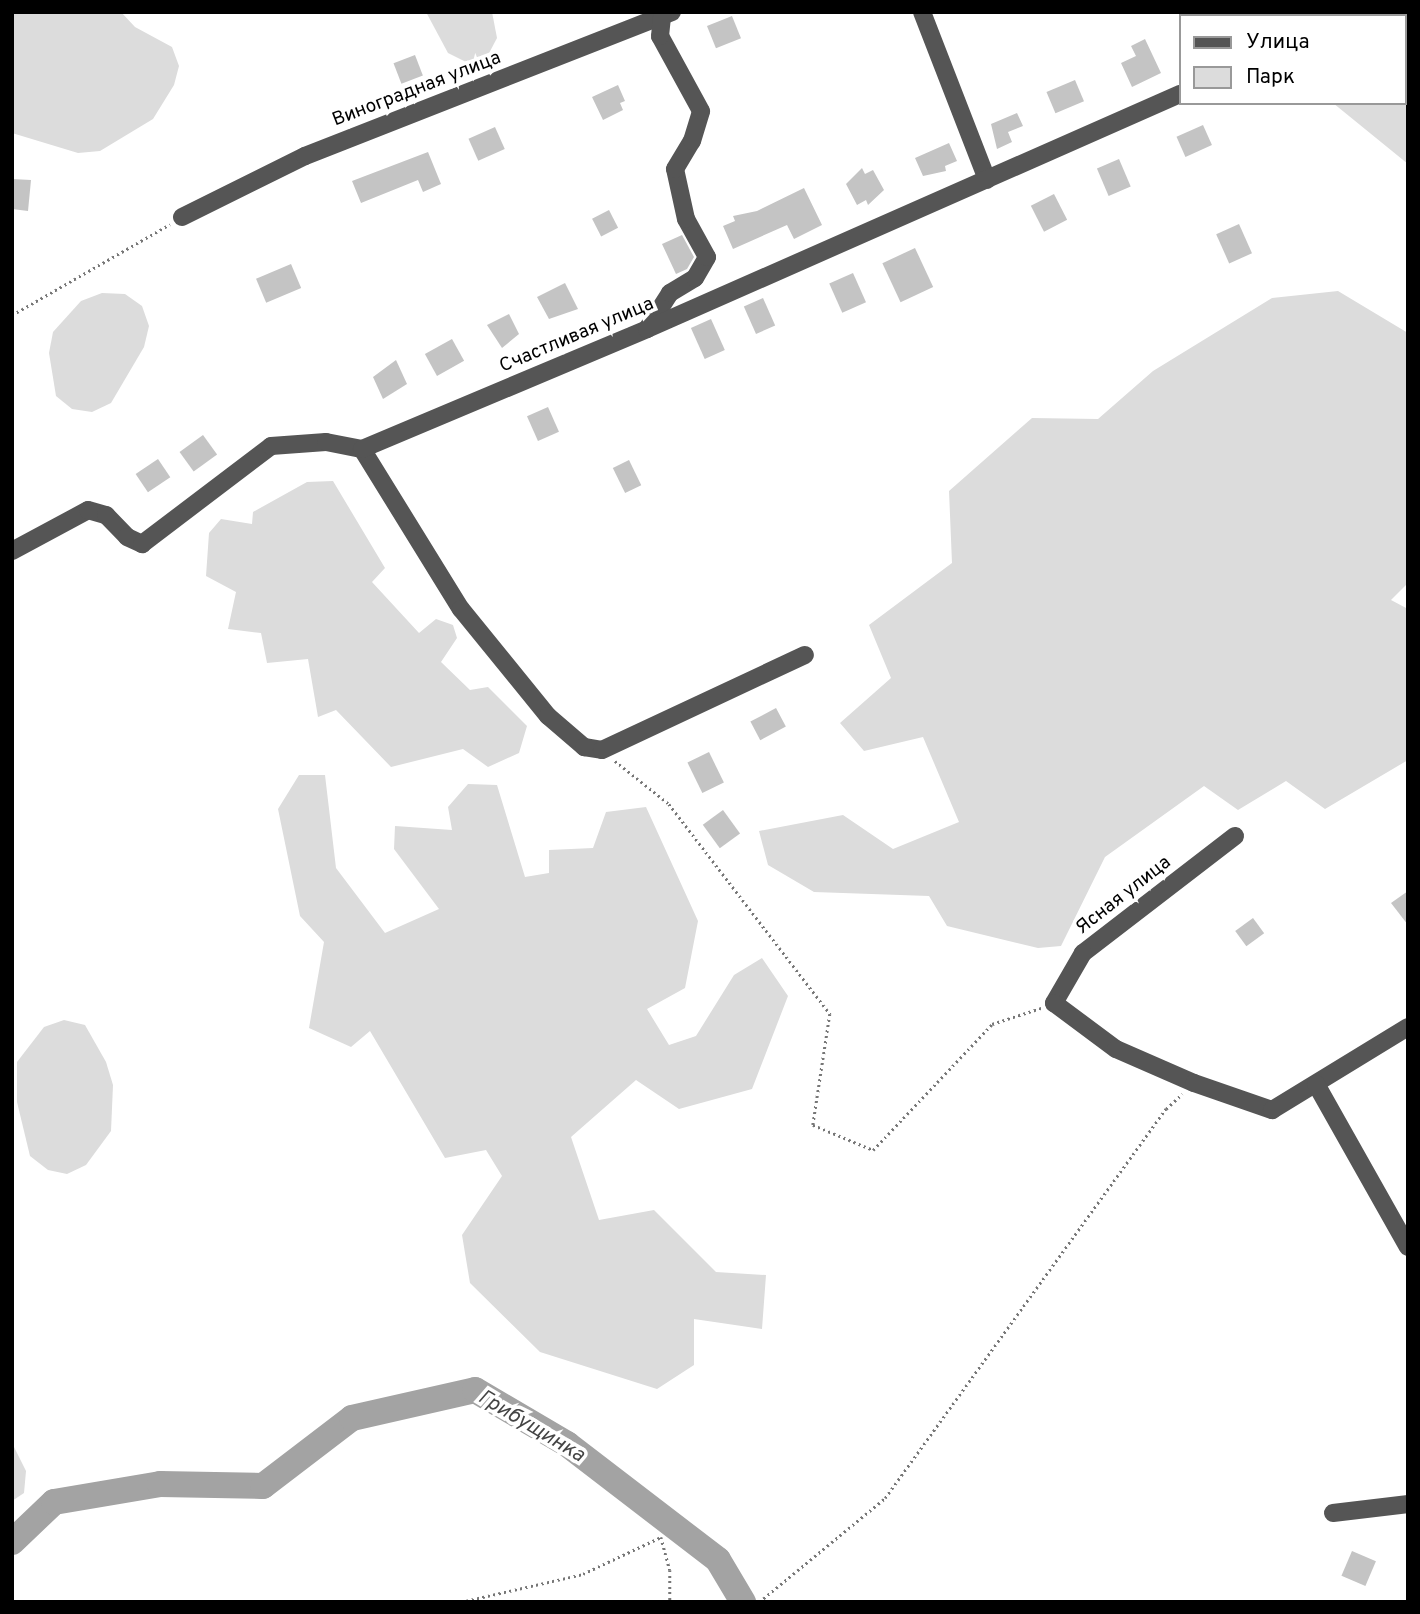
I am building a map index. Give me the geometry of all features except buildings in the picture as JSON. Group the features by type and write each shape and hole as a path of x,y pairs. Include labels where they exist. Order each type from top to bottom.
{"street":[{"path":"922,12 987,180"},
{"path":"647,329 670,293 695,278 707,257 686,219 675,169 692,141 701,111 660,36 667,14"},
{"name":"Виноградная улица","path":"182,216 305,156 667,14"},
{"name":"Счастливая улица","path":"362,449 647,329 1178,95"},
{"path":"12,551 88,510 106,515 127,537 142,544 271,446 326,442 362,449 461,609 548,716 584,747 602,750 805,655"},
{"name":"Ясная улица","path":"1054,1003 1083,953 1235,836"},
{"path":"1054,1003 1116,1049 1194,1083 1272,1110 1408,1027"},
{"path":"1316,1084 1408,1247"},
{"path":"1332,1513 1408,1504"}],"path":[{"path":"12,315 182,216"},
{"path":"602,750 669,804 830,1014 813,1125 873,1150 992,1024 1054,1003"},
{"path":"759,1602 885,1498 1166,1109 1194,1083"},
{"path":"461,1602 583,1574 661,1537 670,1570 670,1602"}],"green space":[{"path":"12,12 121,12 135,27 172,47 179,66 174,85 153,119 100,151 78,153 12,133"},
{"path":"426,12 492,12 497,38 487,57 468,63 448,53"},
{"path":"1408,12 1408,164 1335,105 1406,105 1406,14 1386,14"},
{"path":"1338,291 1408,333 1408,583 1391,600 1408,609 1408,760 1325,809 1286,781 1238,810 1204,786 1105,857 1061,946 1038,948 947,926 929,896 814,892 768,865 759,831 843,815 893,849 959,822 923,737 864,751 840,723 891,678 869,625 952,563 949,491 1032,418 1098,419 1153,371 1272,298"},
{"path":"102,293 125,294 142,306 149,326 144,347 111,403 92,412 72,409 56,396 49,353 53,332 81,301"},
{"path":"333,481 385,568 372,582 419,633 436,619 453,625 457,638 441,662 470,690 488,687 527,726 519,753 488,767 463,749 391,767 336,710 318,717 308,659 267,663 261,633 228,629 236,592 206,576 209,533 221,519 252,524 253,512 307,482"},
{"path":"299,775 325,775 336,868 385,933 439,909 394,849 395,826 452,830 448,807 468,784 497,785 525,877 549,873 549,850 593,848 606,812 646,807 698,921 685,988 647,1009 669,1045 696,1036 734,975 762,958 788,996 752,1089 679,1109 636,1080 571,1137 599,1220 654,1210 716,1272 766,1275 762,1329 694,1319 694,1365 657,1389 540,1352 470,1283 462,1235 502,1176 486,1150 445,1158 370,1031 351,1047 309,1028 324,942 300,916 278,809"},
{"path":"64,1020 85,1025 106,1062 113,1085 111,1131 86,1165 67,1174 48,1170 30,1156 17,1102 17,1062 44,1027"},
{"path":"12,1443 26,1471 24,1493 12,1501"}],"waterway":[{"name":"Грибущинка","path":"12,1542 54,1502 160,1484 263,1486 352,1418 475,1390 567,1444 718,1560 743,1602"}]}
